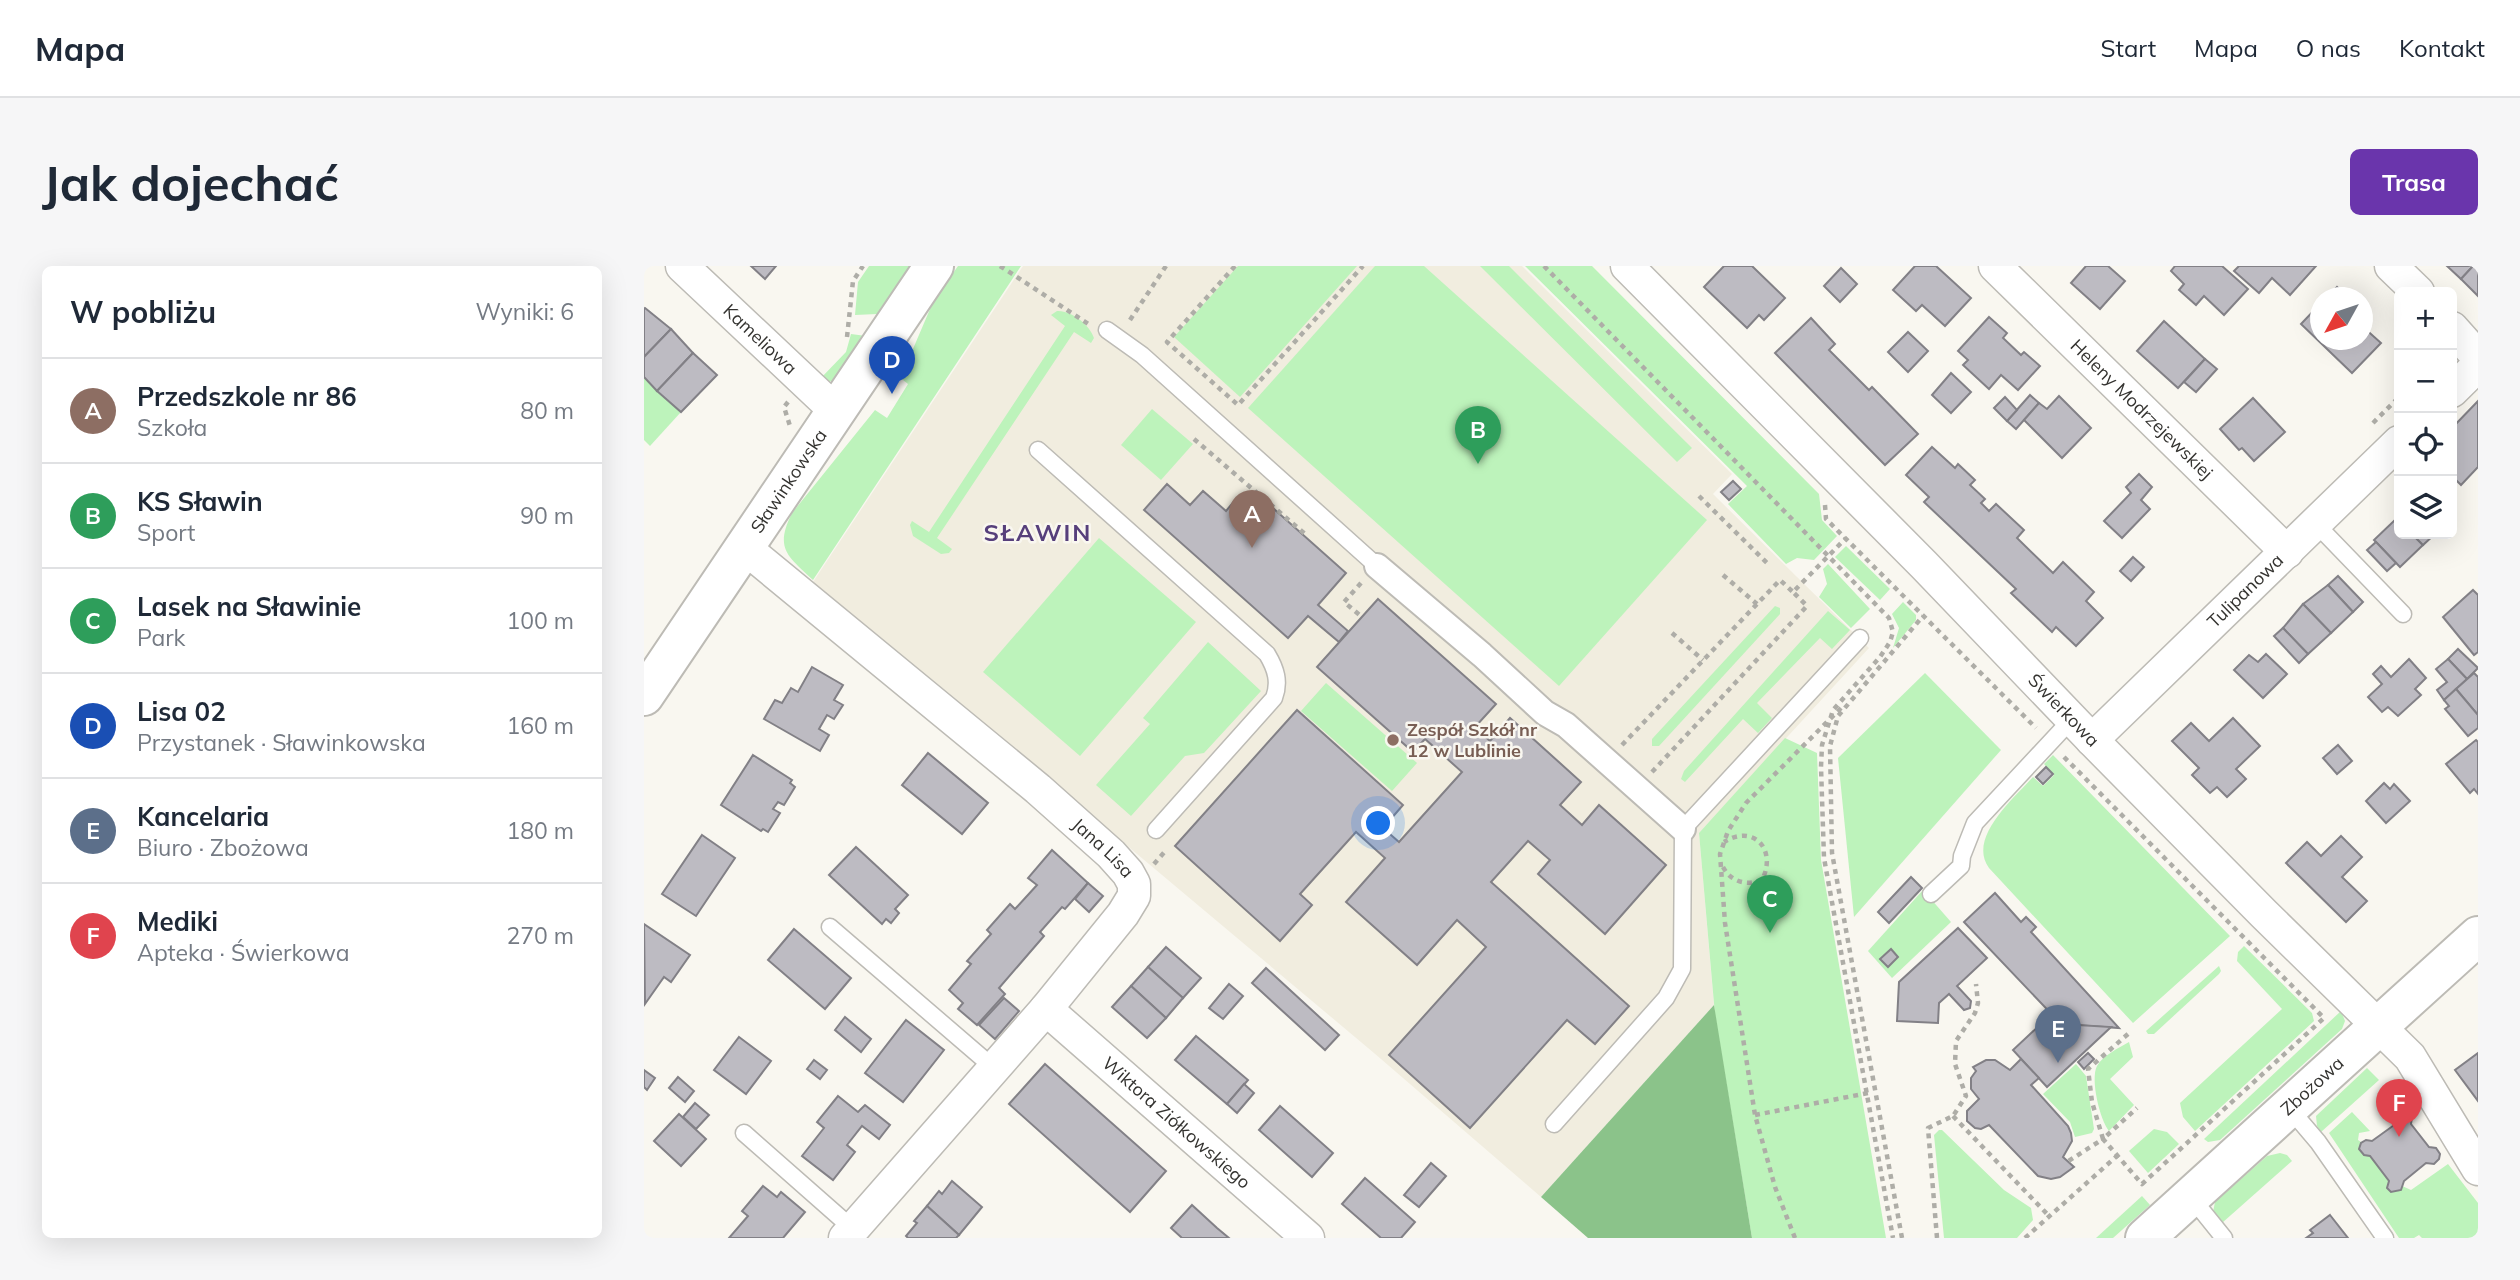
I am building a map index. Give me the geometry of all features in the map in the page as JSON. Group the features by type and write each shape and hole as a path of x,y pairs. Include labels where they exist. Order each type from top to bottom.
{"street":[{"name":"Kameliowa","path":"682,266 836,411"},
{"name":"Sławinkowska","path":"644,696 934,266"},
{"name":"Świerkowa","path":"1627,266 1924,565 2082,729 2410,1057 2478,1169"},
{"name":"Heleny Modrzejewskiej","path":"1994,266 2287,552"},
{"path":"2391,266 2413,287"},
{"path":"2457,334 2478,357"},
{"path":"2457,386 2478,365"},
{"name":"Tulipanowa","path":"2082,729 2287,552 2394,447"},
{"name":"Jana Lisa","path":"745,548 1038,789 1111,854 1134,884 1134,896 1124,914 1046,1009 849,1233"},
{"path":"1377,566 1482,655 1545,713 1566,725 1683,829"},
{"name":"Zbożowa","path":"2145,1238 2478,936"},
{"name":"Wiktora Ziółkowskiego","path":"1046,1009 1308,1238"}],"lane":[{"path":"1107,330 1142,355 1377,566"},
{"path":"1038,450 1266,654 1274,665 1278,687 1274,698 1156,830"},
{"path":"2316,524 2403,614"},
{"path":"1554,1124 1665,998 1682,969 1683,829 1860,638"},
{"path":"1931,894 1961,866 1962,856 1975,823 2049,742 2082,729"},
{"path":"830,927 994,1068"},
{"path":"2289,1108 2318,1142 2385,1238"},
{"path":"744,1133 849,1233"},
{"path":"2191,1197 2224,1238"}],"path":[{"path":"1000,266 1123,347 1125,327 1166,266"},
{"path":"1235,266 1167,342 1238,405 1363,266"},
{"path":"2365,431 2394,402"},
{"path":"1194,439 1310,537"},
{"path":"1699,496 1768,564"},
{"path":"1824,500 1826,519 2324,1018 2143,1184 2103,1139 2092,1102 2088,1069 2128,1034"},
{"path":"1793,592 1846,538"},
{"path":"1362,617 1344,601 1377,566"},
{"path":"1723,575 1757,604"},
{"path":"1606,761 1780,580 1807,607 1637,788"},
{"path":"1902,1238 1832,853 1830,746 1838,716 1923,617"},
{"path":"1672,633 1703,660"},
{"path":"1795,1238 1775,1187 1755,1115 1725,923 1720,854 1728,831 1746,803 1854,696"},
{"path":"1134,884 1171,845 1156,830"},
{"path":"1720,863 1727,875 1737,881 1751,884 1762,880 1768,868 1766,850 1757,839 1747,835 1735,835 1724,842"},
{"path":"1937,1238 1928,1128 1953,1116 1966,1096 1955,1064 1956,1041 1975,1013 1978,1003 1976,984"},
{"path":"1755,1115 1874,1092"},
{"path":"2067,1162 2103,1139 2137,1108"},
{"path":"1953,1116 2049,1216"},
{"path":"2025,1238 2118,1155"}],"shaded area":[{"name":"Zespół Szkół nr 12 w Lublinie","path":"1023,266 1522,266 1732,474 1713,494 1869,648 1699,833 1714,1005 1541,1197 1374,1053 813,582"}],"green space":[{"path":"869,266 910,266 877,314 855,315 858,282"},
{"path":"958,266 1021,266 813,580 786,551 784,535 792,513 875,410 887,418 908,384 898,376 907,363 933,302"},
{"path":"1238,266 1357,266 1240,397 1174,337"},
{"path":"1375,266 1424,266 1707,520 1559,686 1248,408"},
{"path":"1480,266 1509,266 1692,448 1677,462"},
{"path":"1525,266 1592,266 1819,494 1822,520 1837,536 1814,560 1797,558 1786,564 1728,504 1747,486"},
{"path":"1057,311 1079,319 1094,338 1091,343 1074,332 937,538 952,549 949,553 941,554 913,536 910,525 912,521 929,532 1065,326 1051,315"},
{"path":"851,334 866,336 838,380 826,382 820,379 846,352"},
{"path":"644,377 681,412 650,446 644,440"},
{"path":"1152,409 1193,444 1161,480 1121,445"},
{"path":"1099,538 1196,622 1080,756 983,672"},
{"path":"1846,546 1890,589 1880,600 1835,557"},
{"path":"1828,564 1870,609 1851,628 1819,597 1827,584 1823,569"},
{"path":"1903,602 1916,615 1916,620 1893,648 1899,628 1892,614"},
{"path":"1775,606 1780,608 1780,614 1659,746 1652,746 1652,739"},
{"path":"1828,611 1850,630 1832,649 1820,638 1757,703 1772,718 1758,733 1743,719 1685,782 1681,779 1684,771"},
{"path":"1208,642 1261,691 1204,753 1185,756 1131,816 1096,785 1150,724 1143,718"},
{"path":"1925,673 2001,750 1854,917 1838,758"},
{"path":"1326,683 1417,763 1392,791 1301,711"},
{"path":"1785,738 1817,753 1821,860 1886,1238 1752,1238 1715,1015 1699,833"},
{"path":"2053,755 2230,936 2133,1023 1989,868 1984,856 1988,832 2005,807 2033,777 2043,786 2054,775 2044,764"},
{"path":"1923,890 1951,922 1892,978 1868,951"},
{"path":"2244,946 2312,1013 2314,1021 2195,1131 2183,1117 2180,1103 2282,1009 2237,961 2238,952"},
{"path":"2219,966 2219,974 2154,1034 2148,1034 2146,1031"},
{"path":"1714,1005 1752,1238 1588,1238 1541,1197"},
{"path":"2341,1011 2345,1021 2342,1029 2220,1140 2208,1142 2204,1139"},
{"path":"2129,1042 2133,1057 2110,1079 2134,1105 2109,1131 2097,1099 2095,1072 2103,1058"},
{"path":"2076,1064 2086,1076 2094,1129 2092,1133 2075,1137 2070,1122 2043,1094"},
{"path":"2367,1068 2379,1080 2321,1132 2316,1116"},
{"path":"2352,1112 2370,1131 2359,1133 2358,1140 2364,1144 2389,1180 2411,1190 2448,1164 2478,1203 2478,1238 2422,1238 2419,1235 2414,1238 2399,1238 2329,1133"},
{"path":"2154,1129 2167,1132 2179,1144 2148,1173 2129,1151"},
{"path":"1939,1130 2004,1190 2031,1208 2033,1220 2017,1238 1944,1238 1934,1135"},
{"path":"2280,1153 2287,1155 2292,1161 2222,1223 2213,1212 2215,1202 2267,1156"},
{"path":"2142,1196 2150,1205 2113,1238 2096,1238"}],"building":[{"path":"751,266 776,266 765,279"},
{"path":"1724,266 1752,266 1785,298 1764,320 1759,315 1747,328 1704,287"},
{"path":"1915,266 1936,266 1971,298 1945,326 1922,305 1916,311 1893,290"},
{"path":"2086,266 2108,266 2125,281 2100,309 2071,283"},
{"path":"2175,266 2222,266 2248,289 2224,315 2204,296 2196,305 2179,290 2184,284 2171,271"},
{"path":"2239,266 2316,266 2290,295 2272,278 2259,293 2234,271"},
{"path":"2447,266 2473,266 2461,279"},
{"path":"2473,266 2478,266 2478,296 2461,279"},
{"path":"1841,268 1857,284 1840,302 1824,286"},
{"path":"644,309 671,329 644,357"},
{"path":"2310,315 2310,333 2301,324"},
{"path":"1989,317 2007,333 2003,338 2021,355 2024,352 2040,366 2018,390 2001,375 1989,389 1963,365 1968,360 1958,351"},
{"path":"1811,318 1835,344 1829,350 1869,390 1872,387 1918,434 1885,465 1775,353"},
{"path":"2164,321 2205,359 2178,388 2137,351"},
{"path":"671,329 693,353 657,391 644,377 644,357"},
{"path":"1908,332 1928,351 1908,372 1888,352"},
{"path":"2373,336 2381,343 2352,373 2328,350 2373,350"},
{"path":"693,353 717,375 681,412 657,391"},
{"path":"2205,359 2217,369 2196,392 2184,382"},
{"path":"1951,373 1971,392 1951,413 1932,395"},
{"path":"2030,395 2039,403 2016,429 2007,421"},
{"path":"2059,396 2091,428 2062,458 2024,420 2039,403 2047,409"},
{"path":"2005,397 2017,410 2007,421 1994,408"},
{"path":"2253,398 2285,432 2254,461 2242,448 2239,450 2220,429"},
{"path":"2478,401 2478,467 2461,485 2457,481 2457,423"},
{"path":"1932,447 1955,468 1958,464 1975,480 1970,485 1985,499 1981,503 1989,511 1996,504 2024,530 2017,538 2053,573 2063,562 2094,592 2086,601 2103,618 2076,646 2056,627 2052,632 2011,593 2016,589 1924,502 1929,497 1906,475"},
{"path":"2139,474 2152,487 2141,500 2150,509 2122,538 2104,521 2131,493 2126,487"},
{"path":"1733,481 1741,489 1729,500 1721,492"},
{"path":"1167,484 1190,505 1203,491 1226,511 1236,499 1262,523 1274,509 1346,573 1318,605 1348,631 1339,642 1308,616 1288,638 1144,510"},
{"path":"2394,521 2394,539 2417,539 2423,545 2400,567 2374,540"},
{"path":"2417,539 2430,539 2423,545"},
{"path":"2376,542 2396,563 2387,571 2367,550"},
{"path":"2133,557 2144,567 2131,581 2120,571"},
{"path":"2338,576 2363,602 2353,612 2328,585"},
{"path":"2328,585 2353,612 2331,633 2303,604"},
{"path":"2473,590 2478,595 2478,652 2474,655 2443,617"},
{"path":"1378,599 1496,704 1475,727 1490,741 1510,718 1581,782 1560,805 1582,825 1599,805 1666,865 1605,934 1538,874 1550,860 1528,841 1491,882 1629,1006 1595,1044 1567,1020 1470,1128 1389,1055 1486,947 1457,920 1417,965 1346,902 1385,858 1356,832 1300,894 1312,905 1280,941 1175,846 1297,710 1403,805 1383,828 1399,842 1462,772 1425,739 1413,752 1317,667"},
{"path":"2303,604 2331,633 2308,654 2283,628"},
{"path":"2283,628 2308,654 2299,663 2274,636"},
{"path":"2458,649 2478,668 2467,679 2448,659"},
{"path":"2266,654 2287,674 2263,698 2234,670 2249,655 2258,662"},
{"path":"2409,659 2426,678 2415,689 2421,695 2398,716 2388,707 2382,712 2368,697 2382,684 2373,674 2381,666 2391,677"},
{"path":"2448,659 2467,679 2444,700 2437,690 2447,682 2436,669"},
{"path":"812,667 843,685 834,700 843,705 834,719 827,715 819,729 829,735 820,751 764,719 775,700 782,703 791,688 798,692"},
{"path":"2474,673 2478,677 2478,715 2456,689"},
{"path":"2456,689 2478,715 2478,728 2468,736 2445,709 2449,706 2444,700"},
{"path":"2233,718 2260,746 2236,769 2246,779 2227,797 2217,787 2210,793 2192,775 2199,768 2172,741 2191,723 2209,741"},
{"path":"2476,740 2478,794 2474,789 2470,793 2446,764"},
{"path":"2338,745 2352,761 2337,774 2323,758"},
{"path":"928,753 988,803 962,834 902,785"},
{"path":"753,755 792,780 790,783 795,787 784,805 778,802 773,809 780,813 768,832 763,829 761,831 721,805"},
{"path":"2046,767 2053,774 2043,784 2036,777"},
{"path":"2384,783 2390,789 2394,784 2410,801 2386,823 2366,801"},
{"path":"702,835 735,858 696,916 662,894"},
{"path":"2341,836 2362,857 2342,877 2367,901 2346,922 2286,863 2307,842 2321,856"},
{"path":"856,847 908,895 895,909 899,913 891,923 886,919 882,924 829,875"},
{"path":"1052,850 1088,883 1040,932 1044,936 999,988 1005,994 977,1025 958,1009 963,1003 949,990 971,964 967,961 991,934 987,930 1010,904 1015,909 1037,885 1028,878"},
{"path":"1911,877 1922,888 1889,923 1878,912"},
{"path":"1088,883 1103,896 1089,912 1075,899"},
{"path":"1995,893 2021,922 2026,917 2036,927 2031,932 2119,1028 2061,1024 1964,922"},
{"path":"644,924 690,955 671,982 664,977 645,1004"},
{"path":"1958,928 1987,958 1957,986 1971,1001 1970,1008 1964,1010 1949,994 1939,1003 1938,1023 1897,1021 1899,982"},
{"path":"794,929 851,978 825,1009 768,960"},
{"path":"1166,947 1201,978 1183,998 1148,967"},
{"path":"1891,949 1898,957 1888,967 1880,959"},
{"path":"1148,967 1183,998 1166,1018 1131,986"},
{"path":"1266,968 1339,1035 1325,1050 1252,983"},
{"path":"1229,984 1243,996 1223,1019 1209,1008"},
{"path":"1131,986 1166,1018 1147,1038 1112,1007"},
{"path":"1004,998 1019,1011 995,1039 979,1025"},
{"path":"845,1017 871,1039 861,1052 835,1030"},
{"path":"906,1020 944,1050 903,1102 865,1073"},
{"path":"2042,1023 2111,1027 2047,1087 2013,1050"},
{"path":"1196,1036 1248,1080 1227,1104 1175,1060"},
{"path":"739,1037 771,1061 746,1094 714,1070"},
{"path":"2088,1053 2094,1059 2084,1069 2078,1062"},
{"path":"2478,1053 2478,1101 2455,1070"},
{"path":"2021,1059 2039,1078 2031,1085 2068,1126 2071,1133 2072,1141 2063,1157 2074,1167 2060,1177 2051,1179 2038,1176 1989,1125 1981,1129 1975,1128 1967,1121 1967,1111 1979,1099 1971,1089 1971,1078 1976,1071 1973,1067 1986,1060 1995,1060 2010,1070"},
{"path":"814,1060 827,1070 820,1079 807,1069"},
{"path":"1045,1064 1166,1171 1130,1212 1009,1104"},
{"path":"644,1070 655,1078 647,1090 644,1087"},
{"path":"678,1077 694,1091 685,1102 669,1088"},
{"path":"1244,1084 1254,1093 1237,1113 1227,1104"},
{"path":"838,1096 858,1112 865,1105 890,1125 879,1139 862,1126 847,1145 855,1152 833,1180 802,1156 824,1128 817,1122"},
{"path":"695,1103 709,1115 696,1129 683,1117"},
{"path":"1280,1106 1333,1153 1312,1177 1259,1130"},
{"path":"2408,1111 2412,1117 2411,1124 2429,1147 2436,1148 2440,1154 2439,1159 2434,1164 2426,1163 2404,1181 2401,1190 2391,1192 2387,1188 2389,1181 2370,1156 2364,1155 2359,1149 2361,1143 2372,1141 2397,1123 2400,1114"},
{"path":"679,1114 706,1139 681,1166 654,1141"},
{"path":"1431,1163 1446,1176 1419,1207 1404,1195"},
{"path":"1365,1178 1415,1222 1401,1238 1381,1238 1342,1204"},
{"path":"952,1181 982,1207 959,1235 927,1206 939,1191 942,1194"},
{"path":"763,1186 777,1197 781,1192 805,1212 783,1238 729,1238 748,1216 742,1211"},
{"path":"1192,1205 1229,1238 1182,1238 1171,1228"},
{"path":"927,1206 959,1235 956,1238 906,1236"},
{"path":"2330,1215 2348,1238 2306,1238 2313,1233 2310,1230"}],"place":[{"name":"Lisa 02","path":"892,394"},
{"name":"KS Sławin","path":"1478,464"},
{"name":"Przedszkole nr 86","path":"1252,548"},
{"name":"Zespół Szkół nr 12 w Lublinie","path":"1393,740"},
{"name":"Lasek na Sławinie","path":"1770,933"},
{"name":"Kancelaria","path":"2058,1063"},
{"name":"Mediki","path":"2399,1137"}],"district":[{"name":"SŁAWIN","path":"1038,533"}]}
